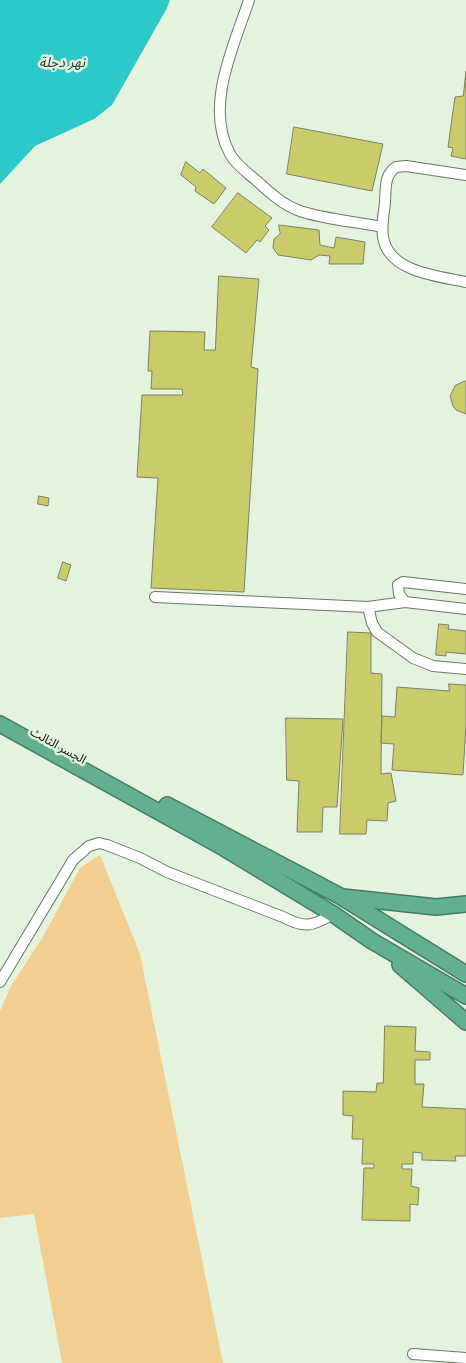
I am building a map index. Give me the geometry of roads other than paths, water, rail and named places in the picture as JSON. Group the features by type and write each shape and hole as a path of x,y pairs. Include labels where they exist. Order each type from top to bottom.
{"highway":[{"name":"الجسر الثالث","path":"0,714 114,783"},
{"name":"الجسر الثالث","path":"0,724 114,783"},
{"path":"114,783 340,896 466,974"},
{"path":"114,783 333,914 372,941 466,996"},
{"path":"340,896 436,907 466,904"},
{"path":"372,941 466,1022"}],"street":[{"path":"249,0 227,65 221,96 221,129 230,154 239,165 271,194 291,208 312,214 382,226"},
{"path":"466,176 406,166 396,167 388,175 382,226 383,238 387,249 394,259 403,266 466,282"},
{"path":"405,602 399,594 398,585 403,582 466,589"},
{"path":"155,596 368,607 405,602 466,610"},
{"path":"368,607 372,623 377,632 413,658 433,666 466,669"},
{"path":"0,982 73,860 89,846 99,843 124,851 167,872 300,925 319,922 333,914"},
{"path":"413,1354 460,1360"}],"water":[{"name":"نهر دجلة","path":"0,0 170,0 112,105 94,119 35,146 0,184"}]}
